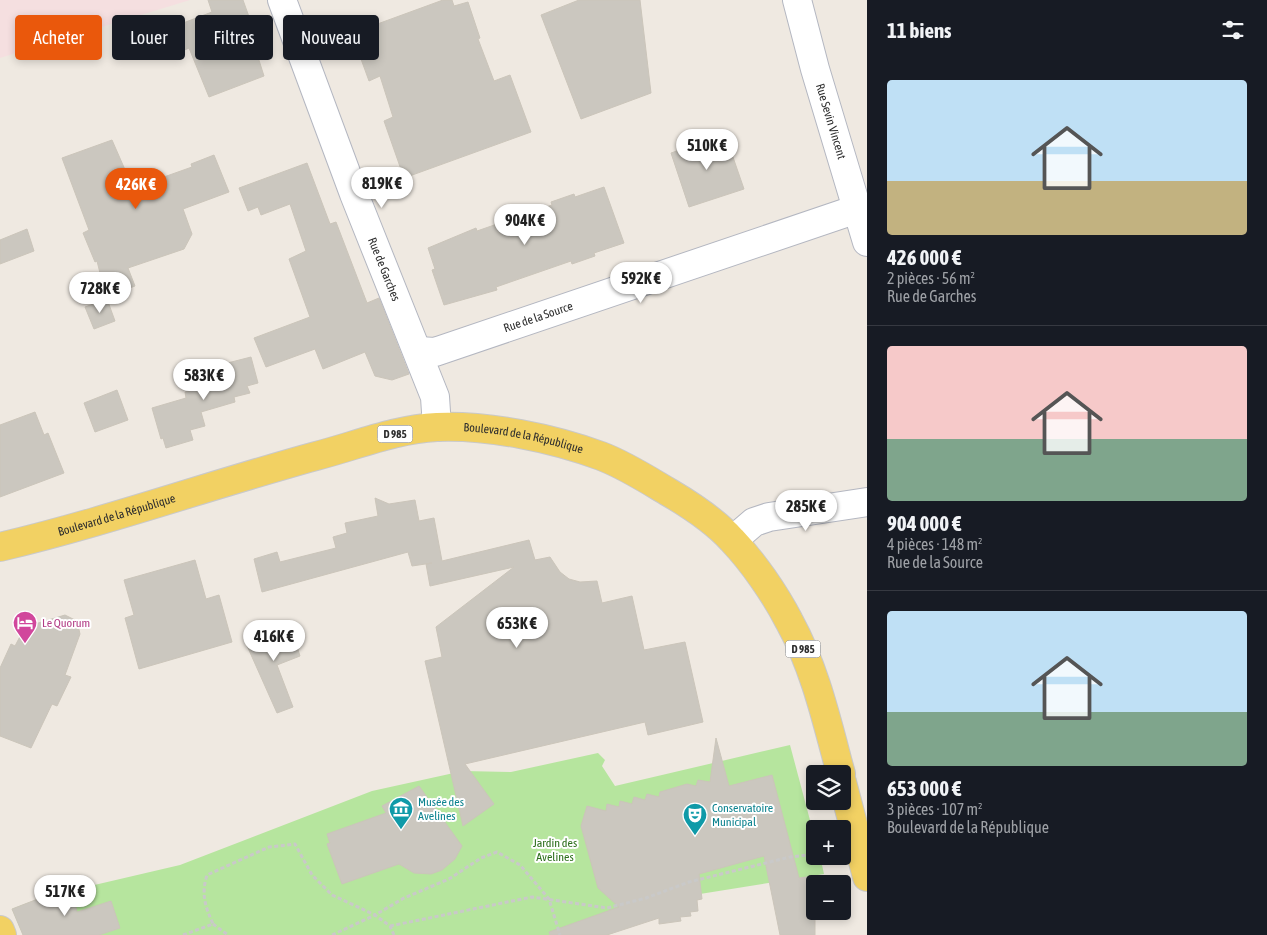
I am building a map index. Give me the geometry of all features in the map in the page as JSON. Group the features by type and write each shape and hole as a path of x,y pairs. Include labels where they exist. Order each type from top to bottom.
{"main road":[{"name":"Boulevard de la République","path":"0,547 43,537 252,474 397,433 437,427 498,431 550,441 602,457 692,506 733,540 777,600 800,642 822,702 838,765"},
{"name":"Boulevard de la République","path":"0,555 43,537"},
{"path":"849,810 867,877"},
{"path":"0,930 2,935"}],"street":[{"name":"Rue de Garches","path":"282,0 354,194 435,397 437,427"},
{"name":"Rue Sevin Vincent","path":"798,0 815,69 867,242"},
{"name":"Rue de la Source","path":"418,351 435,352 858,209"},
{"path":"733,540 754,522 769,517 867,502"}],"path":[{"path":"228,935 213,924 206,908 203,890 207,875 269,847 296,844 312,875 332,895 375,915 390,926 394,935"},
{"path":"332,935 375,915 404,898 449,880 481,858 497,852 520,865 549,899 560,935"},
{"path":"390,926 532,897 607,908 646,898 689,882 790,857 806,855"},
{"path":"183,935 213,924"}],"shaded area":[{"path":"0,0 190,0 141,15 112,15 112,24 102,27 102,15 15,15 15,53 0,58"}],"green space":[{"name":"Jardin des Avelines","path":"790,745 810,820 806,820 806,865 822,865 824,874 806,875 806,877 650,902 612,929 613,933 607,935 23,935 12,909 43,897 180,865 372,791 463,771 511,772 598,753 605,760 602,766 615,786"}],"building":[{"path":"208,0 243,0 248,15 204,15 212,12"},
{"path":"443,0 452,0 454,6 468,2 480,38 478,39 494,81 510,75 531,132 404,178 384,121 393,117 380,76 369,81 361,60 379,60 379,23"},
{"path":"579,0 640,0 651,93 581,119 541,15"},
{"path":"195,18 195,60 259,60 264,76 209,97 189,48 185,50 185,22"},
{"path":"725,134 744,189 689,207 671,153"},
{"path":"112,140 133,188 192,167 191,164 214,155 229,192 183,209 192,234 184,249 128,268 135,286 106,297 97,261 95,262 83,233 89,230 62,158"},
{"path":"307,163 330,224 336,222 367,303 379,298 409,374 392,380 375,376 365,352 323,369 315,349 266,367 254,338 310,317 289,259 306,251 290,204 261,215 258,207 248,211 239,188"},
{"path":"604,187 624,243 594,253 595,256 572,264 571,261 496,287 497,290 444,305 432,270 435,269 428,248 476,228 477,231 552,205 551,202 574,194 575,197"},
{"path":"27,229 34,251 0,264 0,240"},
{"path":"107,299 115,321 94,329 85,307"},
{"path":"251,357 258,383 247,386 250,393 234,397 235,402 201,412 205,426 190,430 193,440 166,448 163,438 161,439 152,408 186,398 185,392 208,385 204,369"},
{"path":"117,390 128,420 95,432 84,403"},
{"path":"35,412 44,435 48,433 64,473 0,497 0,425"},
{"path":"375,498 389,504 415,500 419,521 434,518 442,561 529,540 535,560 550,557 560,572 569,579 580,582 597,581 602,603 632,596 644,650 685,642 703,722 648,735 645,722 465,764 494,804 463,826 425,661 442,657 436,627 514,567 430,586 426,564 432,563 412,566 408,552 262,592 254,559 277,552 280,562 336,548 333,537 347,533 345,523 378,516"},
{"path":"195,560 206,599 219,595 232,642 139,669 125,618 134,615 124,580"},
{"path":"65,615 77,621 80,634 65,675 71,677 57,706 52,704 31,748 0,736 0,668 11,644 15,646 25,627"},
{"path":"290,624 300,656 277,665 293,707 277,713 244,639"},
{"path":"716,738 729,786 772,775 799,878 806,877 806,920 815,920 815,935 780,935 764,856 699,874 702,899 697,900 698,911 690,912 691,916 680,917 681,921 659,924 659,918 607,935 550,935 549,932 619,907 598,888 581,826 587,806 606,811 607,804 619,807 620,801 632,804 634,797 645,800 647,794 659,797 660,792 687,784 696,786 698,780 710,782"},
{"name":"Musée des Avelines","path":"419,786 462,846 455,859 442,870 431,874 414,873 399,864 342,884 327,844 330,843 327,834 386,813 382,806"},
{"path":"72,891 77,912 111,901 120,928 99,935 23,935 12,909 43,897"}],"place":[{"name":"Le Quorum","path":"25,644"},
{"name":"Musée des Avelines","path":"401,830"},
{"name":"Conservatoire Municipal","path":"695,836"}]}
